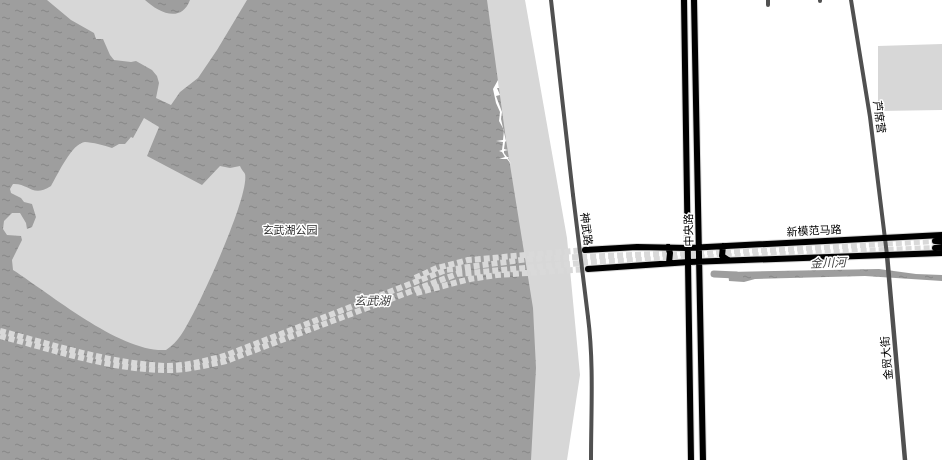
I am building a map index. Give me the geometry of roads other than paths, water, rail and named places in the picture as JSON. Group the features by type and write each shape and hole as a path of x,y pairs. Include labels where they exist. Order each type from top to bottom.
{"main road":[{"name":"中央路","path":"684,0 691,460"},
{"name":"中央路","path":"694,0 703,460"},
{"name":"新模范马路","path":"586,250 668,247 688,248 942,235"},
{"path":"942,241 935,244 942,247"},
{"path":"723,246 722,256 728,260"},
{"path":"668,247 670,253 669,263"},
{"path":"588,269 728,260 942,253"}],"street":[{"name":"神武路","path":"551,0 590,339 592,408 591,460"},
{"name":"芦席营","path":"851,0 870,117 887,255"},
{"name":"金贸大街","path":"887,255 905,460"}],"water":[{"name":"玄武湖","path":"0,0 47,0 71,20 94,33 96,39 103,39 110,55 114,60 131,62 136,61 152,70 157,76 159,83 156,98 171,105 180,92 198,78 247,0 487,0 506,140 533,308 536,368 531,460 0,460","holes":["144,118 159,127 147,156 202,185 220,166 230,168 240,166 245,174 244,186 231,229 209,281 181,335 166,350 148,348 108,333 13,270 12,260 22,240 21,236 7,235 3,229 4,221 12,213 20,213 26,223 27,229 32,227 36,217 32,204 24,202 21,198 11,193 10,189 13,184 18,184 39,191 45,189 51,186 70,153 80,144 88,142 112,148 119,144 125,144 131,137 133,138"]},
{"path":"145,0 190,0 181,12 169,14 156,8"},
{"path":"879,269 916,274 942,275 942,281 865,276 755,279 744,282 729,281 728,272"}],"waterway":[{"name":"金川河","path":"714,274 736,275"}],"tunnel":[{"path":"0,331 62,348 125,362 167,366 181,365 224,356 446,270 528,259 788,249 935,241"},
{"path":"0,336 62,353 125,367 168,370 183,369 226,361 457,274 592,262 935,248"},
{"path":"415,278 437,268 468,260 585,250"},
{"path":"416,293 470,279 497,275 588,269"}],"park label":[{"name":"玄武湖公园","path":"290,230"}]}
